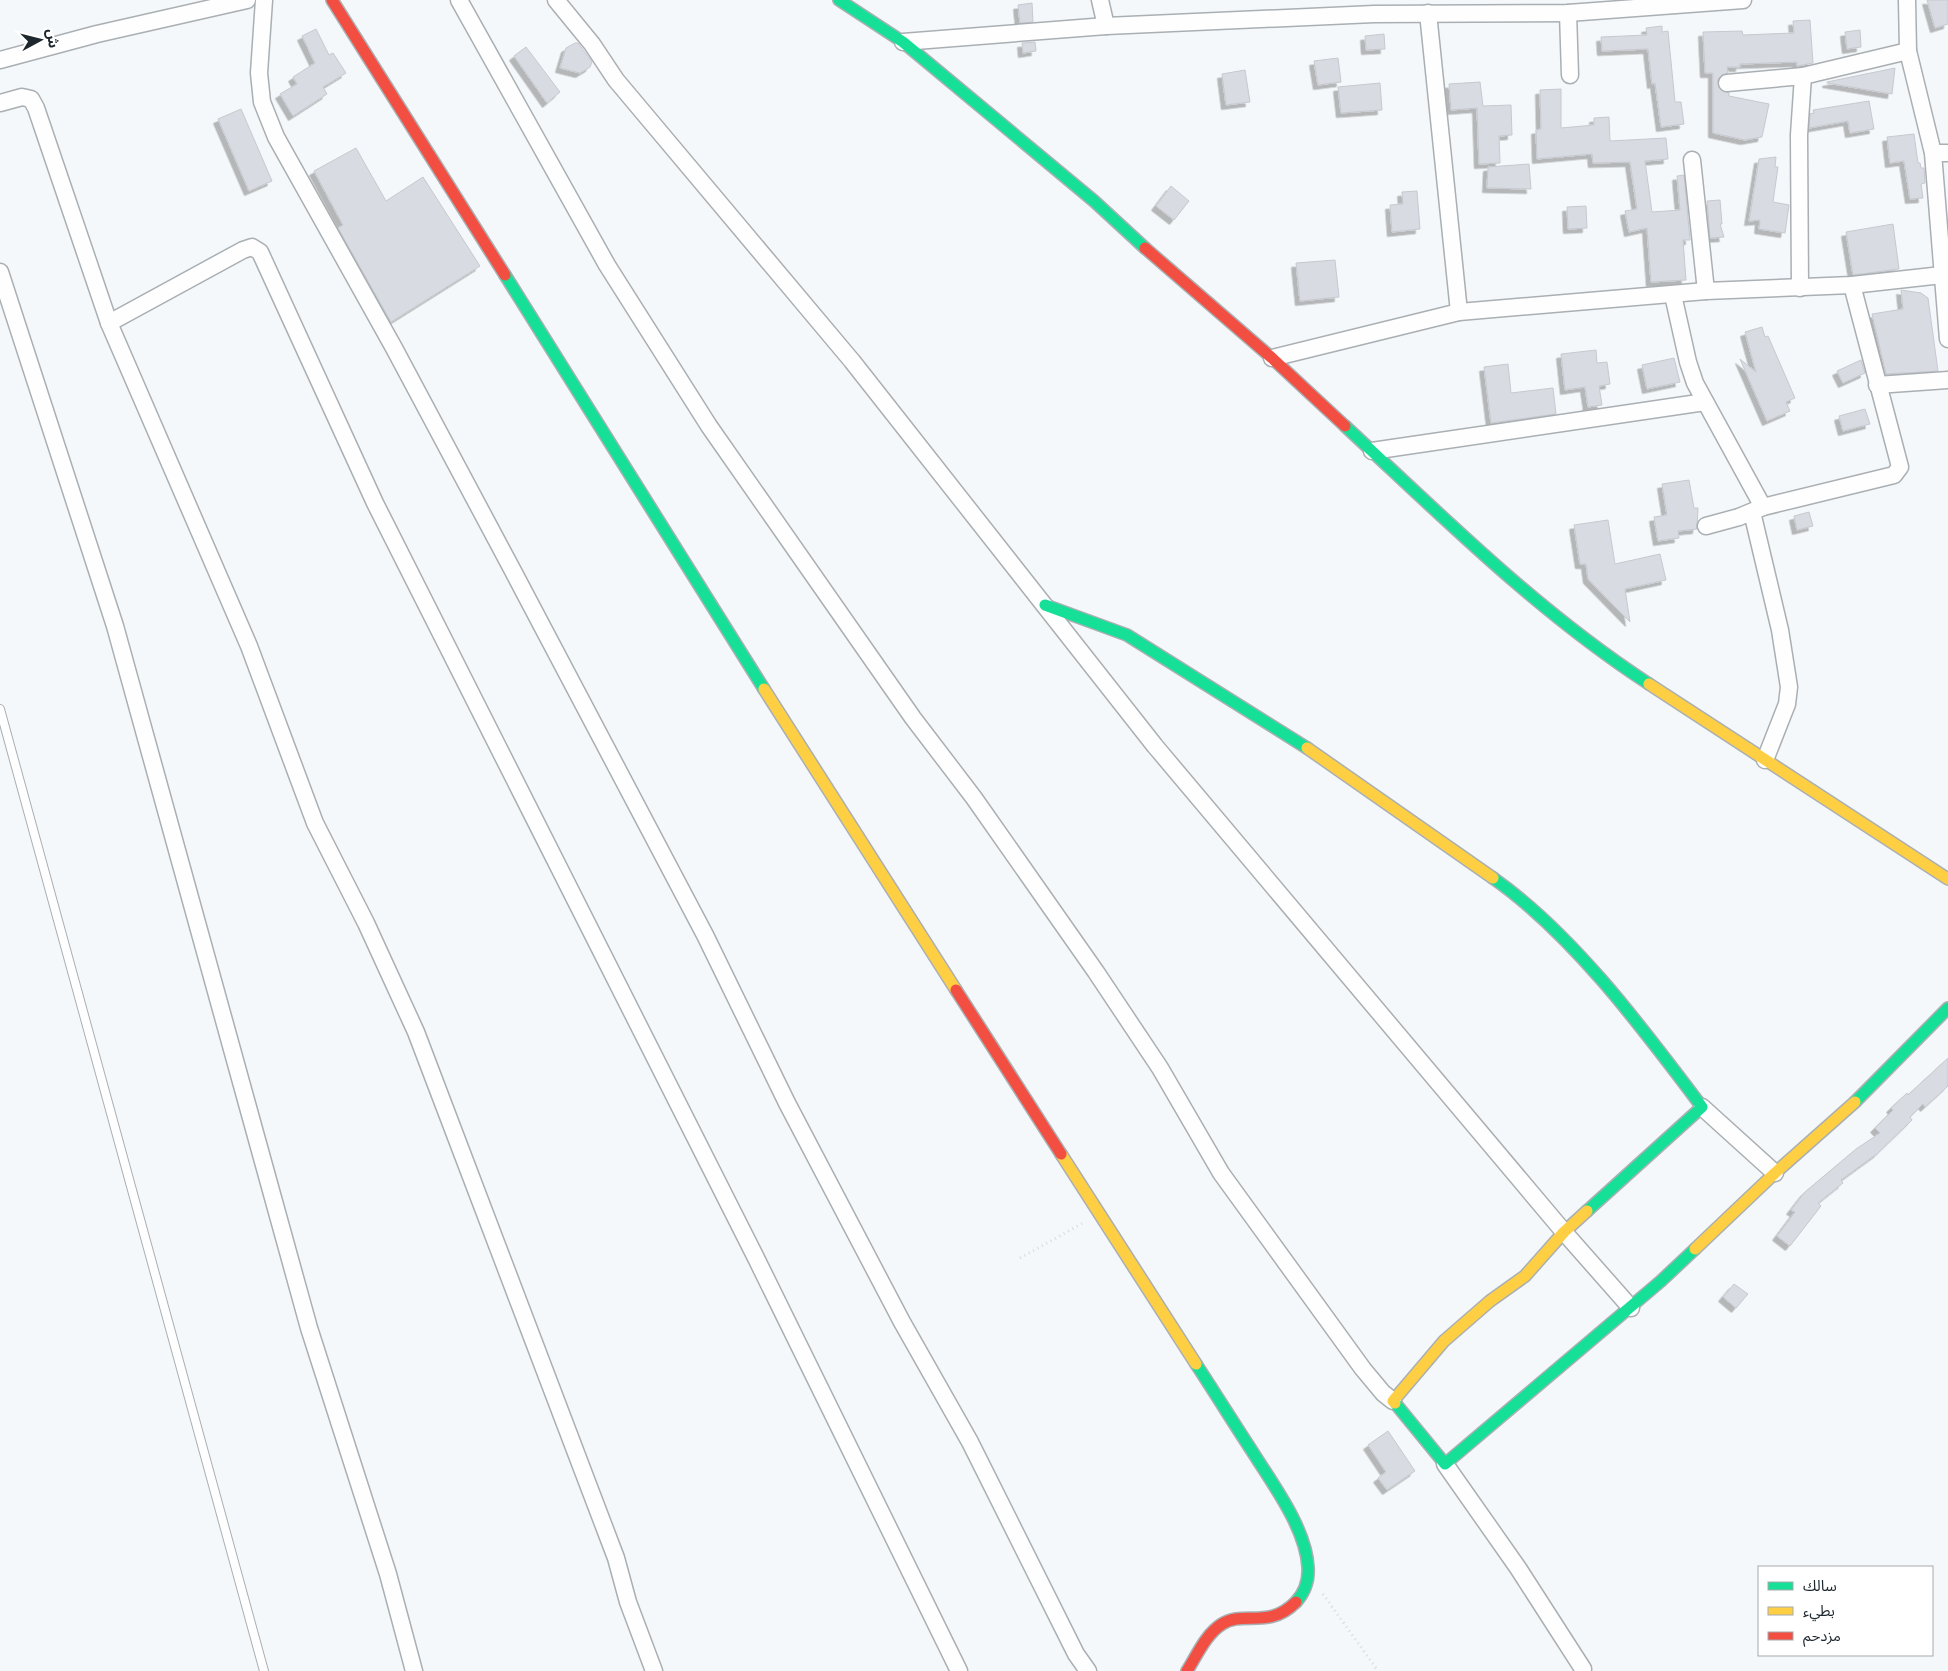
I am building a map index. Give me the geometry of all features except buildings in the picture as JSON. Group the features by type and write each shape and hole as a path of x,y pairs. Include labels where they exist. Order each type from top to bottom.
{"street":[{"path":"0,60 97,34 247,0"},
{"path":"264,0 259,73 262,102 276,138 394,348 513,571 705,935 787,1104 902,1322 970,1442 1076,1654 1088,1671"},
{"path":"332,0 826,788 1282,1498 1298,1533 1311,1572 1306,1590 1292,1609 1267,1619 1228,1621 1219,1626 1187,1671"},
{"path":"459,0 607,265 709,426 913,718 974,798 1096,972 1160,1068 1221,1173 1363,1369 1383,1393 1393,1401 1445,1464 1518,1568 1582,1669"},
{"path":"556,0 592,44 616,80 852,361 1155,746 1564,1232 1631,1308"},
{"path":"839,0 903,42 1094,201 1197,295 1272,358 1514,583 1601,653 1948,879"},
{"path":"1100,0 1106,26"},
{"path":"903,42 1106,26 1428,13 1568,13 1743,0"},
{"path":"1907,0 1908,51 1940,153 1944,211 1942,275 1946,301 1948,339"},
{"path":"1428,13 1459,312"},
{"path":"1568,13 1570,75"},
{"path":"1727,84 1803,76 1908,51"},
{"path":"1800,288 1799,135 1803,76"},
{"path":"0,103 22,97 30,99 36,108 109,323 249,646 315,823 366,923 416,1032 616,1558 628,1602 654,1671"},
{"path":"1692,160 1706,291"},
{"path":"109,323 243,250 252,247 260,252 375,504 757,1260 959,1671"},
{"path":"0,272 115,626 309,1328 388,1574 414,1671"},
{"path":"1272,358 1459,312 1706,291 1852,285 1942,275"},
{"path":"1706,526 1757,510 1894,475 1899,472 1900,467 1852,285"},
{"path":"1674,295 1688,362 1695,383 1757,510 1789,687 1787,704 1765,760"},
{"path":"1877,385 1948,380"},
{"path":"1372,451 1705,402"},
{"path":"1045,605 1127,635 1285,732 1510,890 1572,947 1664,1056 1702,1107 1775,1172"},
{"path":"1445,1464 1631,1308 1775,1172 1855,1102 1948,1008"},
{"path":"1393,1401 1444,1341 1490,1301 1526,1276 1564,1232 1702,1107"}],"lane":[{"path":"0,709 264,1671"}],"path":[{"path":"1020,1258 1099,1215"},
{"path":"1311,1572 1323,1595 1378,1671"}],"traffic: fast":[{"path":"839,0 903,42 1094,201 1145,248"},
{"path":"505,275 764,689"},
{"path":"1345,426 1529,594 1568,626 1649,684"},
{"path":"1045,605 1127,635 1307,748"},
{"path":"1493,878 1523,901 1579,955 1631,1015 1702,1107 1587,1211"},
{"path":"1855,1102 1948,1008"},
{"path":"1395,1403 1445,1464 1661,1281 1695,1249"},
{"path":"1196,1364 1278,1491 1295,1522 1306,1552 1308,1567 1307,1582 1296,1602"}],"traffic: slow":[{"path":"1649,684 1948,879"},
{"path":"764,689 956,990"},
{"path":"1307,748 1493,878"},
{"path":"1695,1249 1775,1173 1855,1102"},
{"path":"1061,1154 1196,1364"},
{"path":"1395,1403 1393,1401 1444,1341 1490,1301 1525,1276 1564,1232 1587,1211"}],"traffic: jam":[{"path":"332,0 505,275"},
{"path":"1145,248 1272,358 1345,426"},
{"path":"956,990 1061,1154"},
{"path":"1187,1671 1211,1633 1222,1624 1230,1620 1266,1618 1286,1610 1296,1602"}]}
